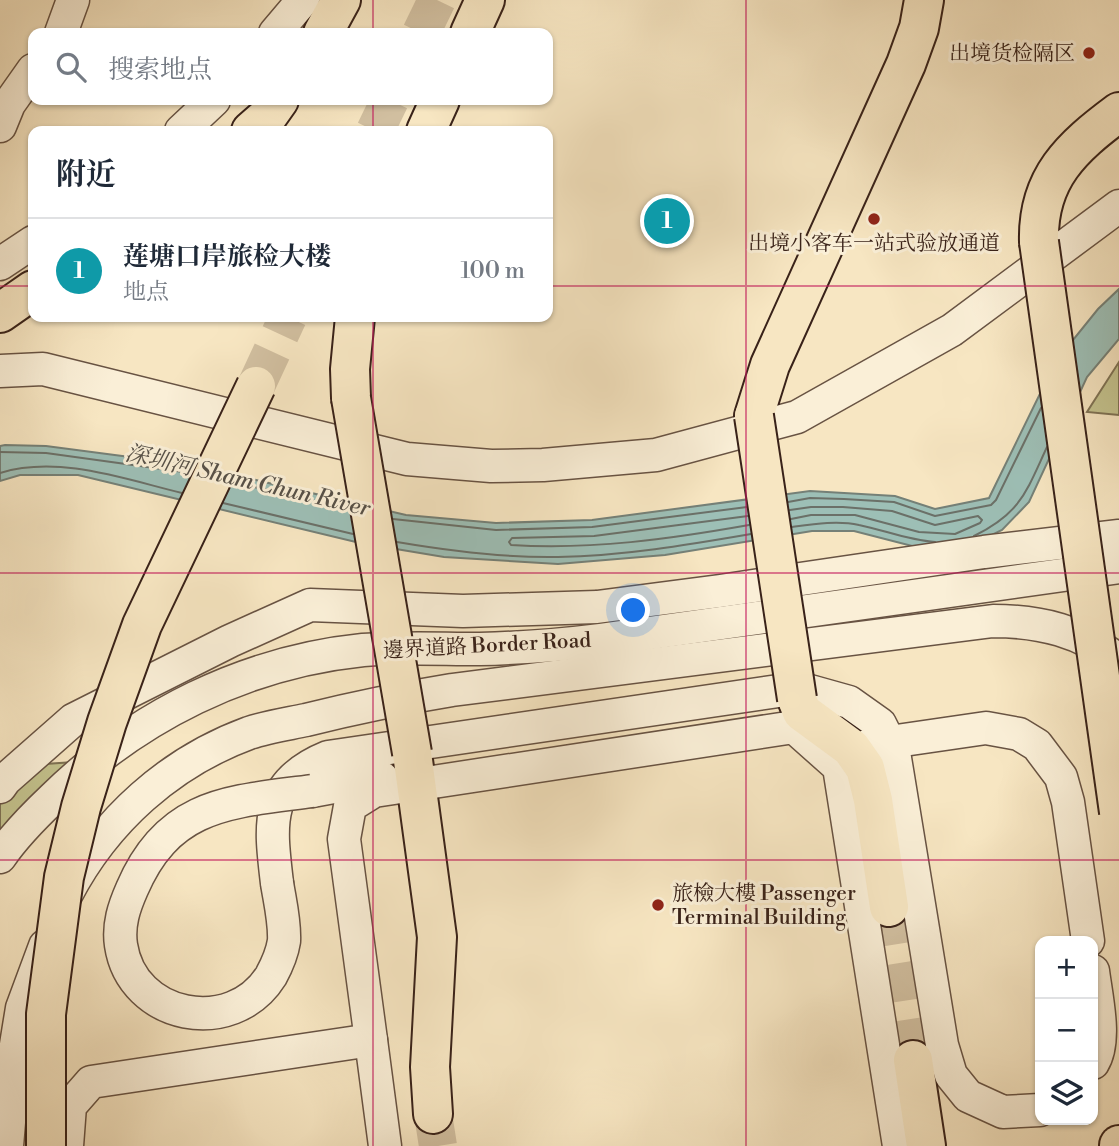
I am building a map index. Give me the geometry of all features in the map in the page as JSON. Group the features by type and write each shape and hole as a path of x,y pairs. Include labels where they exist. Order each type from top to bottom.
{"highway":[{"path":"326,28 341,0"},
{"path":"472,28 485,0"},
{"path":"889,907 870,782 865,768 851,748 802,712 797,699 754,416 770,365 906,64 919,28 924,0"},
{"path":"257,126 275,105"},
{"path":"428,126 438,105"},
{"path":"1119,112 1076,146 1062,163 1043,200 1038,220 1119,813"},
{"path":"0,313 28,293"},
{"path":"355,322 350,369 351,398 413,762 437,937 430,1067 433,1114"},
{"path":"46,1146 46,1014 64,877 81,807 107,722 142,625 256,386"},
{"path":"913,1060 926,1146"}],"street":[{"path":"63,28 73,0"},
{"path":"279,28 303,0"},
{"path":"0,126 9,104 28,77"},
{"path":"186,126 209,105"},
{"path":"0,371 44,369 407,459 491,466 543,465 656,455 797,417 952,330 1119,206"},
{"path":"0,264 28,245"},
{"path":"0,787 73,720 230,641 310,605 463,611 597,607 984,552 1119,536"},
{"name":"邊界道路 Border Road","path":"0,857 36,815 105,751 174,707 211,690 286,665 363,650 506,648 565,644 1119,567"},
{"path":"7,1146 15,1051 22,1008 67,892 96,846 128,809 175,770 230,742 251,733 374,704 452,690 993,621 1034,623 1073,633 1119,661"},
{"path":"413,762 312,790 282,795 232,802 196,815 167,835 144,865 122,916 121,945 130,972 149,995 161,1004 187,1013 216,1013 244,1003 267,982 281,956 284,941 272,824 279,799 282,795 286,787 307,765 328,757 799,688 849,702 880,724 894,752 942,1045 951,1075 968,1096 1003,1112 1035,1110"},
{"path":"384,1146 344,839 350,806 374,791 794,727 839,766 899,1146"},
{"path":"851,748 986,728 1019,734 1037,746 1061,777 1068,803 1087,936"},
{"path":"1094,1062 1098,1055 1097,999"},
{"path":"67,1146 70,1106 91,1082 371,1040"}],"shaded area":[{"path":"1119,362 1119,415 1087,412"},
{"path":"75,762 0,840 0,767"}],"water":[{"name":"深圳河 Sham Chun River","path":"1119,289 1119,339 1087,377 1029,502 1002,530 959,551 916,547 854,531 812,531 665,555 558,564 444,557 360,543 78,475 20,475 0,481 0,446 46,446 191,465 406,515 496,523 592,520 810,491 895,496 935,509 989,498 1056,361 1098,309"}],"tunnel":[{"path":"423,28 437,0"},
{"path":"377,126 388,105"},
{"path":"256,386 286,322"},
{"path":"889,907 913,1060"},
{"path":"433,1114 438,1146"}],"place":[{"name":"出境货检隔区","path":"1089,53"},
{"name":"出境小客车一站式验放通道","path":"874,219"},
{"name":"莲塘口岸旅检大楼","path":"667,221"},
{"name":"旅檢大樓 Passenger Terminal Building","path":"658,905"}]}
